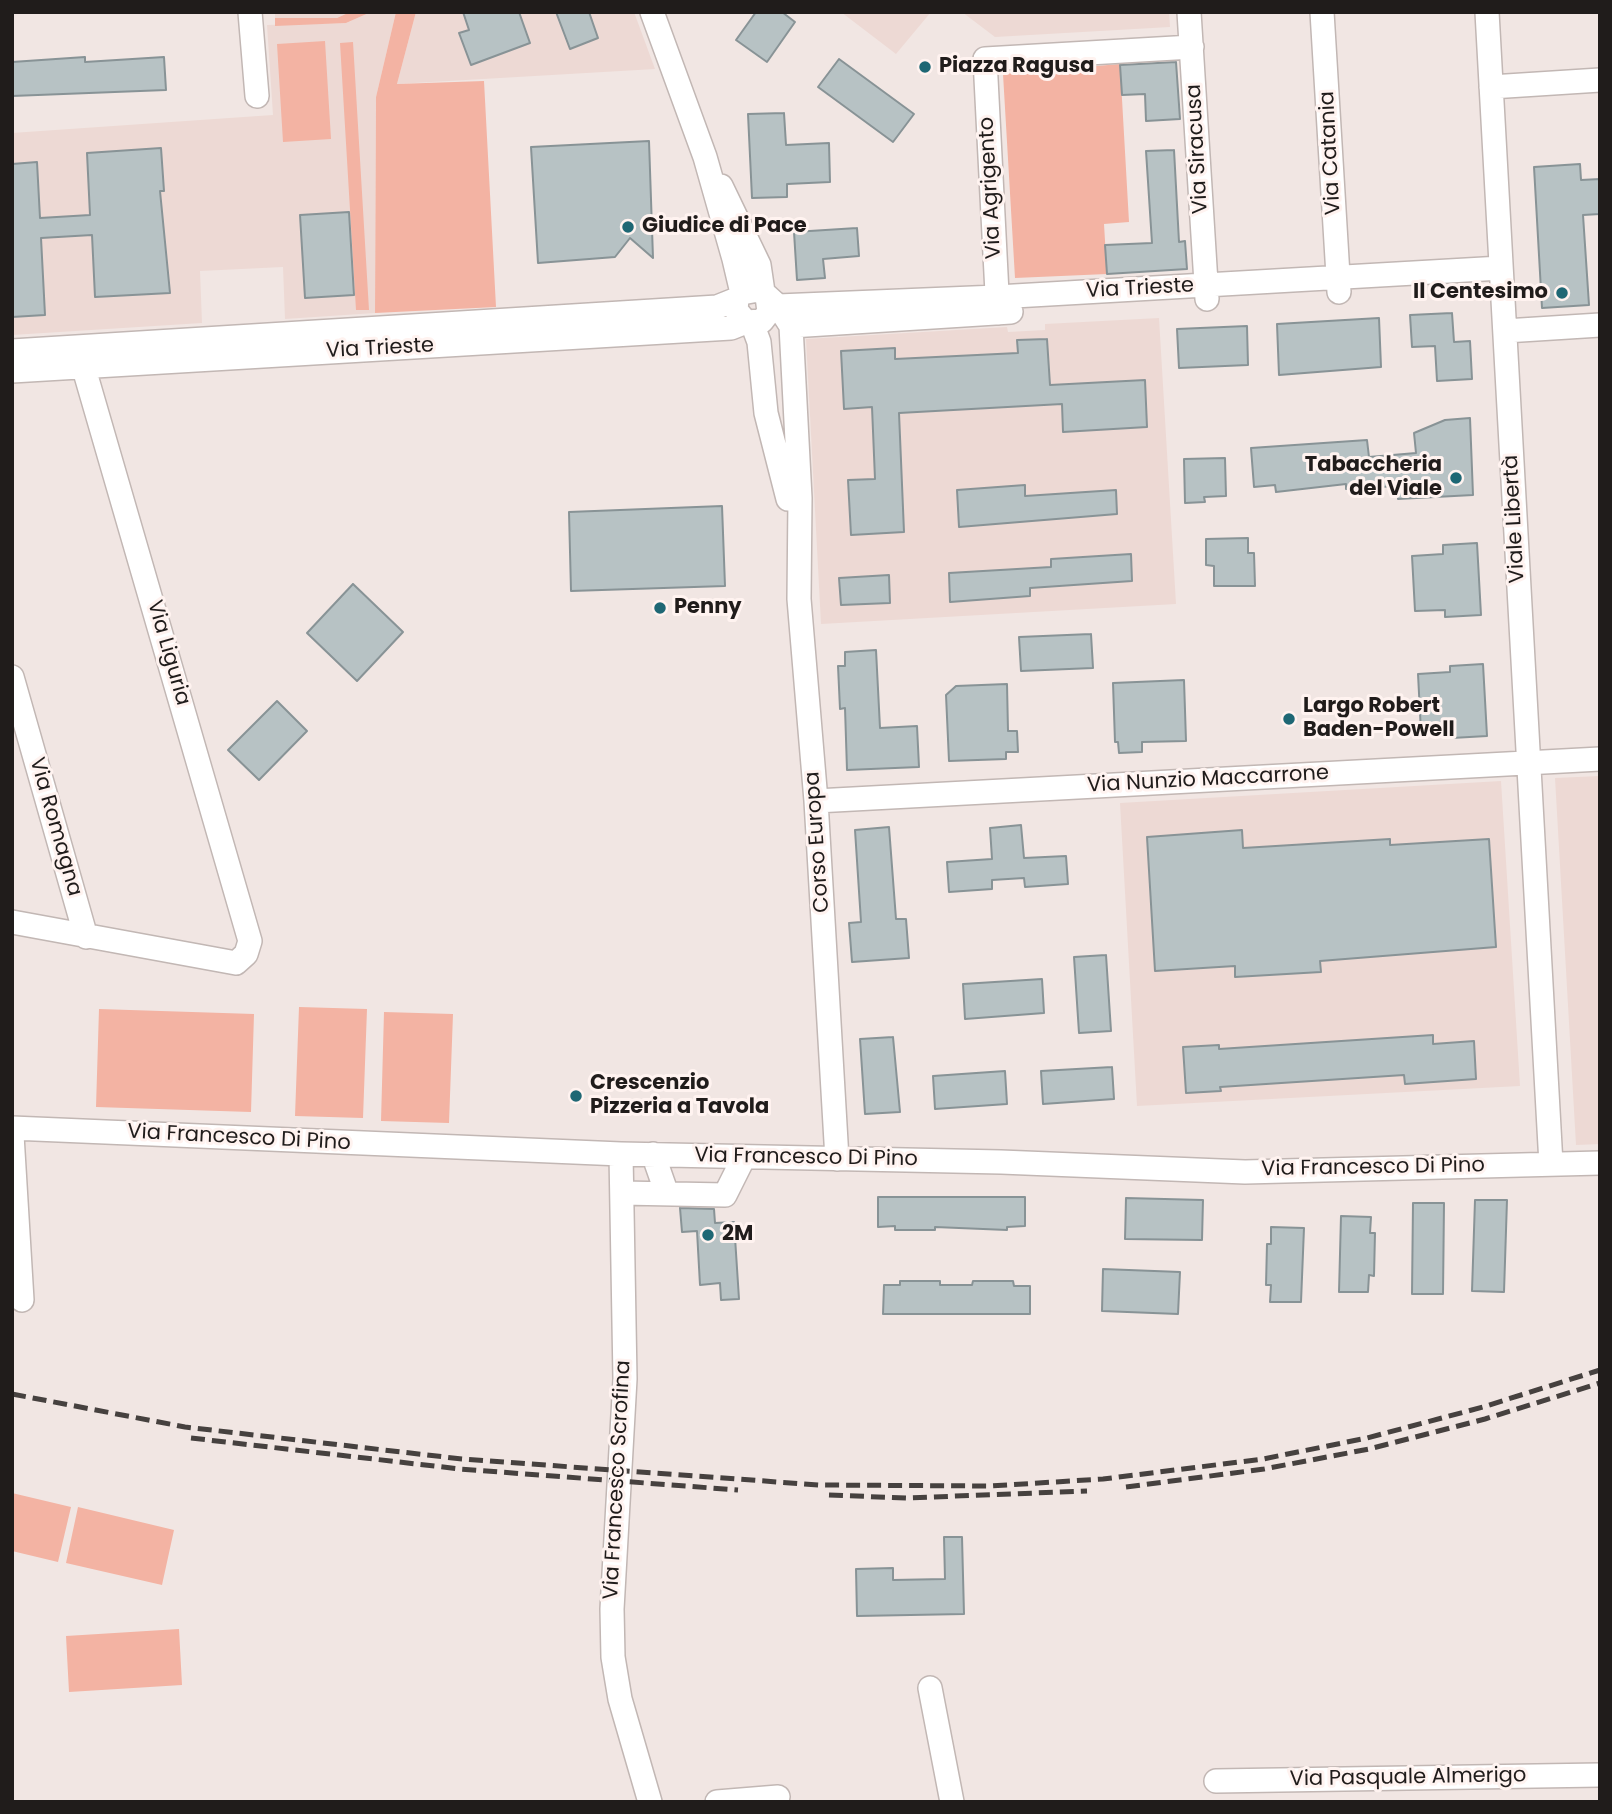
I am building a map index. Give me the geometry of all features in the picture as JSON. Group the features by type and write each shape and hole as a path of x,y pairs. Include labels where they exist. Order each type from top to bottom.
{"street":[{"path":"250,12 257,96"},
{"path":"652,12 705,157 754,253 758,297 769,312 762,321 749,322 759,342 766,413 786,486 799,565"},
{"name":"Via Siracusa","path":"1189,12 1207,293"},
{"name":"Via Catania","path":"1322,12 1339,285"},
{"name":"Viale Libertà","path":"1487,12 1551,1164"},
{"name":"Via Agrigento","path":"998,305 985,59 1192,47"},
{"path":"1491,87 1600,80"},
{"name":"Via Trieste","path":"791,326 998,305 1502,276"},
{"path":"758,297 791,326 800,498 799,565"},
{"name":"Via Trieste","path":"12,371 81,357 717,307 758,297 998,305"},
{"name":"Via Trieste","path":"12,351 81,357 731,328 749,322"},
{"path":"1505,331 1600,325"},
{"name":"Via Liguria","path":"81,357 250,941 246,954 236,963 86,937"},
{"path":"762,374 784,375 793,368"},
{"name":"Corso Europa","path":"799,565 837,1159"},
{"name":"Via Romagna","path":"12,677 86,937"},
{"name":"Via Nunzio Maccarrone","path":"816,801 1600,759"},
{"path":"12,922 86,937"},
{"name":"Via Francesco Di Pino","path":"12,1128 621,1154 1245,1172 1600,1163"},
{"path":"12,1135 22,1300"},
{"name":"Via Francesco Scrofina","path":"621,1154 625,1391 612,1609 613,1657 620,1699 650,1802"},
{"path":"653,1154 667,1194"},
{"path":"622,1192 726,1195 744,1157"},
{"path":"930,1688 952,1802"},
{"name":"Via Pasquale Almerigo","path":"1216,1781 1600,1774"},
{"path":"718,1802 778,1797"}],"shaded area":[{"path":"275,12 350,12 337,18 275,18"},
{"path":"350,12 371,12 346,23 275,26 275,18 337,18"},
{"path":"371,12 396,12 376,97 375,313 285,319 283,267 200,271 202,323 12,335 12,133 273,115 267,25 346,23"},
{"path":"396,12 416,12 397,84 484,81 496,307 375,313 376,97"},
{"path":"416,12 634,12 655,69 397,84"},
{"path":"841,12 931,12 896,54"},
{"path":"962,12 1169,12 1170,27 995,37"},
{"path":"325,41 331,139 283,142 277,44"},
{"path":"353,42 369,310 356,310 340,43"},
{"path":"1120,64 1129,222 1104,224 1107,274 1015,278 1003,74"},
{"path":"1159,318 1176,604 821,624 806,339 1007,327 1008,332 1045,330 1045,324"},
{"path":"1600,776 1600,1144 1576,1145 1555,778"},
{"path":"1501,781 1520,1086 1137,1106 1120,803"},
{"path":"299,1007 367,1009 363,1118 295,1116"},
{"path":"99,1009 254,1014 251,1112 96,1107"},
{"path":"384,1012 453,1014 449,1123 381,1121"},
{"path":"12,1493 71,1507 58,1562 12,1551"},
{"path":"78,1507 174,1530 162,1585 66,1563"},
{"path":"179,1629 182,1685 69,1692 66,1636"}],"building":[{"path":"463,12 519,12 530,43 471,65 459,33 469,30"},
{"path":"556,12 589,12 598,38 570,49"},
{"path":"756,12 782,12 795,22 767,62 736,40"},
{"path":"85,57 85,62 164,57 166,90 12,96 12,62"},
{"path":"839,59 914,114 893,142 818,87"},
{"path":"1176,62 1180,119 1146,121 1145,94 1122,95 1120,65"},
{"path":"784,113 786,145 829,143 830,182 787,184 787,197 752,198 748,114"},
{"path":"649,141 653,258 630,238 615,257 538,263 531,147"},
{"path":"161,148 164,191 160,191 170,293 95,297 92,235 41,238 45,315 12,317 12,164 37,162 40,218 90,215 87,153"},
{"path":"1174,150 1179,242 1185,241 1187,269 1107,274 1105,245 1152,243 1146,151"},
{"path":"1580,164 1581,180 1600,179 1600,214 1583,215 1589,305 1542,308 1534,167"},
{"path":"349,212 354,295 305,298 300,215"},
{"path":"857,228 859,256 823,259 825,278 797,280 794,232"},
{"path":"1452,313 1454,342 1470,341 1472,379 1437,381 1435,346 1412,347 1410,315"},
{"path":"1379,318 1381,367 1279,375 1277,324"},
{"path":"1247,326 1248,365 1179,368 1177,329"},
{"path":"1047,339 1050,385 1145,380 1147,427 1063,432 1062,404 899,413 904,532 851,535 848,480 875,479 872,407 844,409 841,351 895,348 895,359 1018,353 1017,340"},
{"path":"1470,418 1473,495 1398,499 1398,486 1346,489 1346,484 1276,492 1275,485 1254,487 1251,448 1367,440 1369,457 1416,453 1414,433 1445,420"},
{"path":"1225,458 1226,496 1204,497 1205,502 1185,503 1184,459"},
{"path":"1025,485 1025,496 1116,490 1117,514 959,527 957,490"},
{"path":"722,506 725,586 571,591 569,512"},
{"path":"1248,538 1248,553 1254,553 1255,586 1214,586 1214,566 1206,565 1206,539"},
{"path":"1477,543 1481,615 1445,617 1445,610 1415,611 1412,556 1443,554 1443,545"},
{"path":"1131,554 1132,581 1030,588 1030,596 950,602 949,573 1051,567 1051,559"},
{"path":"889,575 890,603 841,605 839,578"},
{"path":"353,584 403,632 357,681 307,633"},
{"path":"1091,634 1093,668 1021,671 1019,637"},
{"path":"876,650 880,728 917,726 919,767 847,770 845,708 840,709 838,666 845,666 845,652"},
{"path":"1483,664 1487,736 1452,738 1452,730 1421,732 1418,674 1450,672 1450,666"},
{"path":"1184,680 1186,741 1142,742 1142,752 1119,753 1118,742 1115,742 1113,683"},
{"path":"1007,684 1008,731 1017,731 1018,752 1006,752 1006,759 949,761 946,695 956,686"},
{"path":"277,701 307,731 259,780 228,750"},
{"path":"1021,825 1024,858 1066,856 1068,884 1025,887 1024,878 992,880 992,889 949,892 947,862 992,859 990,828"},
{"path":"889,827 896,919 906,919 909,958 852,962 849,923 861,922 855,830"},
{"path":"1242,830 1243,848 1390,839 1390,845 1489,839 1496,947 1320,961 1321,972 1235,977 1235,966 1155,971 1147,837"},
{"path":"1106,955 1111,1031 1079,1033 1074,957"},
{"path":"1042,979 1044,1013 965,1019 963,984"},
{"path":"1433,1035 1433,1044 1474,1041 1476,1079 1405,1084 1404,1075 1220,1087 1221,1091 1186,1093 1183,1047 1219,1045 1219,1049"},
{"path":"893,1037 900,1112 865,1114 860,1039"},
{"path":"1112,1067 1114,1099 1043,1104 1041,1071"},
{"path":"1005,1071 1007,1104 935,1109 933,1076"},
{"path":"878,1197 1025,1197 1025,1226 1007,1227 1007,1230 935,1227 935,1230 895,1230 895,1226 878,1227"},
{"path":"1126,1198 1203,1200 1202,1240 1125,1239"},
{"path":"1475,1200 1507,1200 1504,1292 1472,1291"},
{"path":"1413,1203 1444,1203 1443,1294 1412,1294"},
{"path":"680,1208 714,1209 715,1223 734,1222 739,1299 721,1300 720,1283 700,1285 697,1231 682,1232"},
{"path":"1341,1216 1371,1217 1370,1233 1375,1233 1374,1276 1369,1275 1368,1292 1339,1292"},
{"path":"1271,1227 1304,1228 1301,1302 1270,1302 1271,1285 1266,1285 1267,1244 1271,1244"},
{"path":"1103,1269 1180,1272 1178,1314 1102,1311"},
{"path":"900,1281 940,1281 940,1285 972,1285 973,1281 1013,1281 1014,1286 1030,1286 1030,1314 883,1314 884,1285 900,1285"},
{"path":"944,1537 962,1537 964,1614 857,1616 856,1569 893,1568 893,1580 945,1579"}],"railway":[{"path":"12,1394 185,1427 462,1459 819,1485 990,1486 1103,1479 1263,1459 1367,1438 1483,1407 1600,1370"},
{"path":"1126,1487 1264,1469 1369,1449 1485,1419 1600,1383"},
{"path":"191,1438 460,1469 738,1490"},
{"path":"829,1495 906,1498 1087,1491"}],"place":[{"name":"Piazza Ragusa","path":"925,67"},
{"name":"Giudice di Pace","path":"628,227"},
{"name":"Il Centesimo","path":"1562,293"},
{"name":"Tabaccheria del Viale","path":"1456,478"},
{"name":"Penny","path":"660,608"},
{"name":"Largo Robert Baden-Powell","path":"1289,719"},
{"name":"Crescenzio Pizzeria a Tavola","path":"576,1096"},
{"name":"2M","path":"708,1235"}]}
